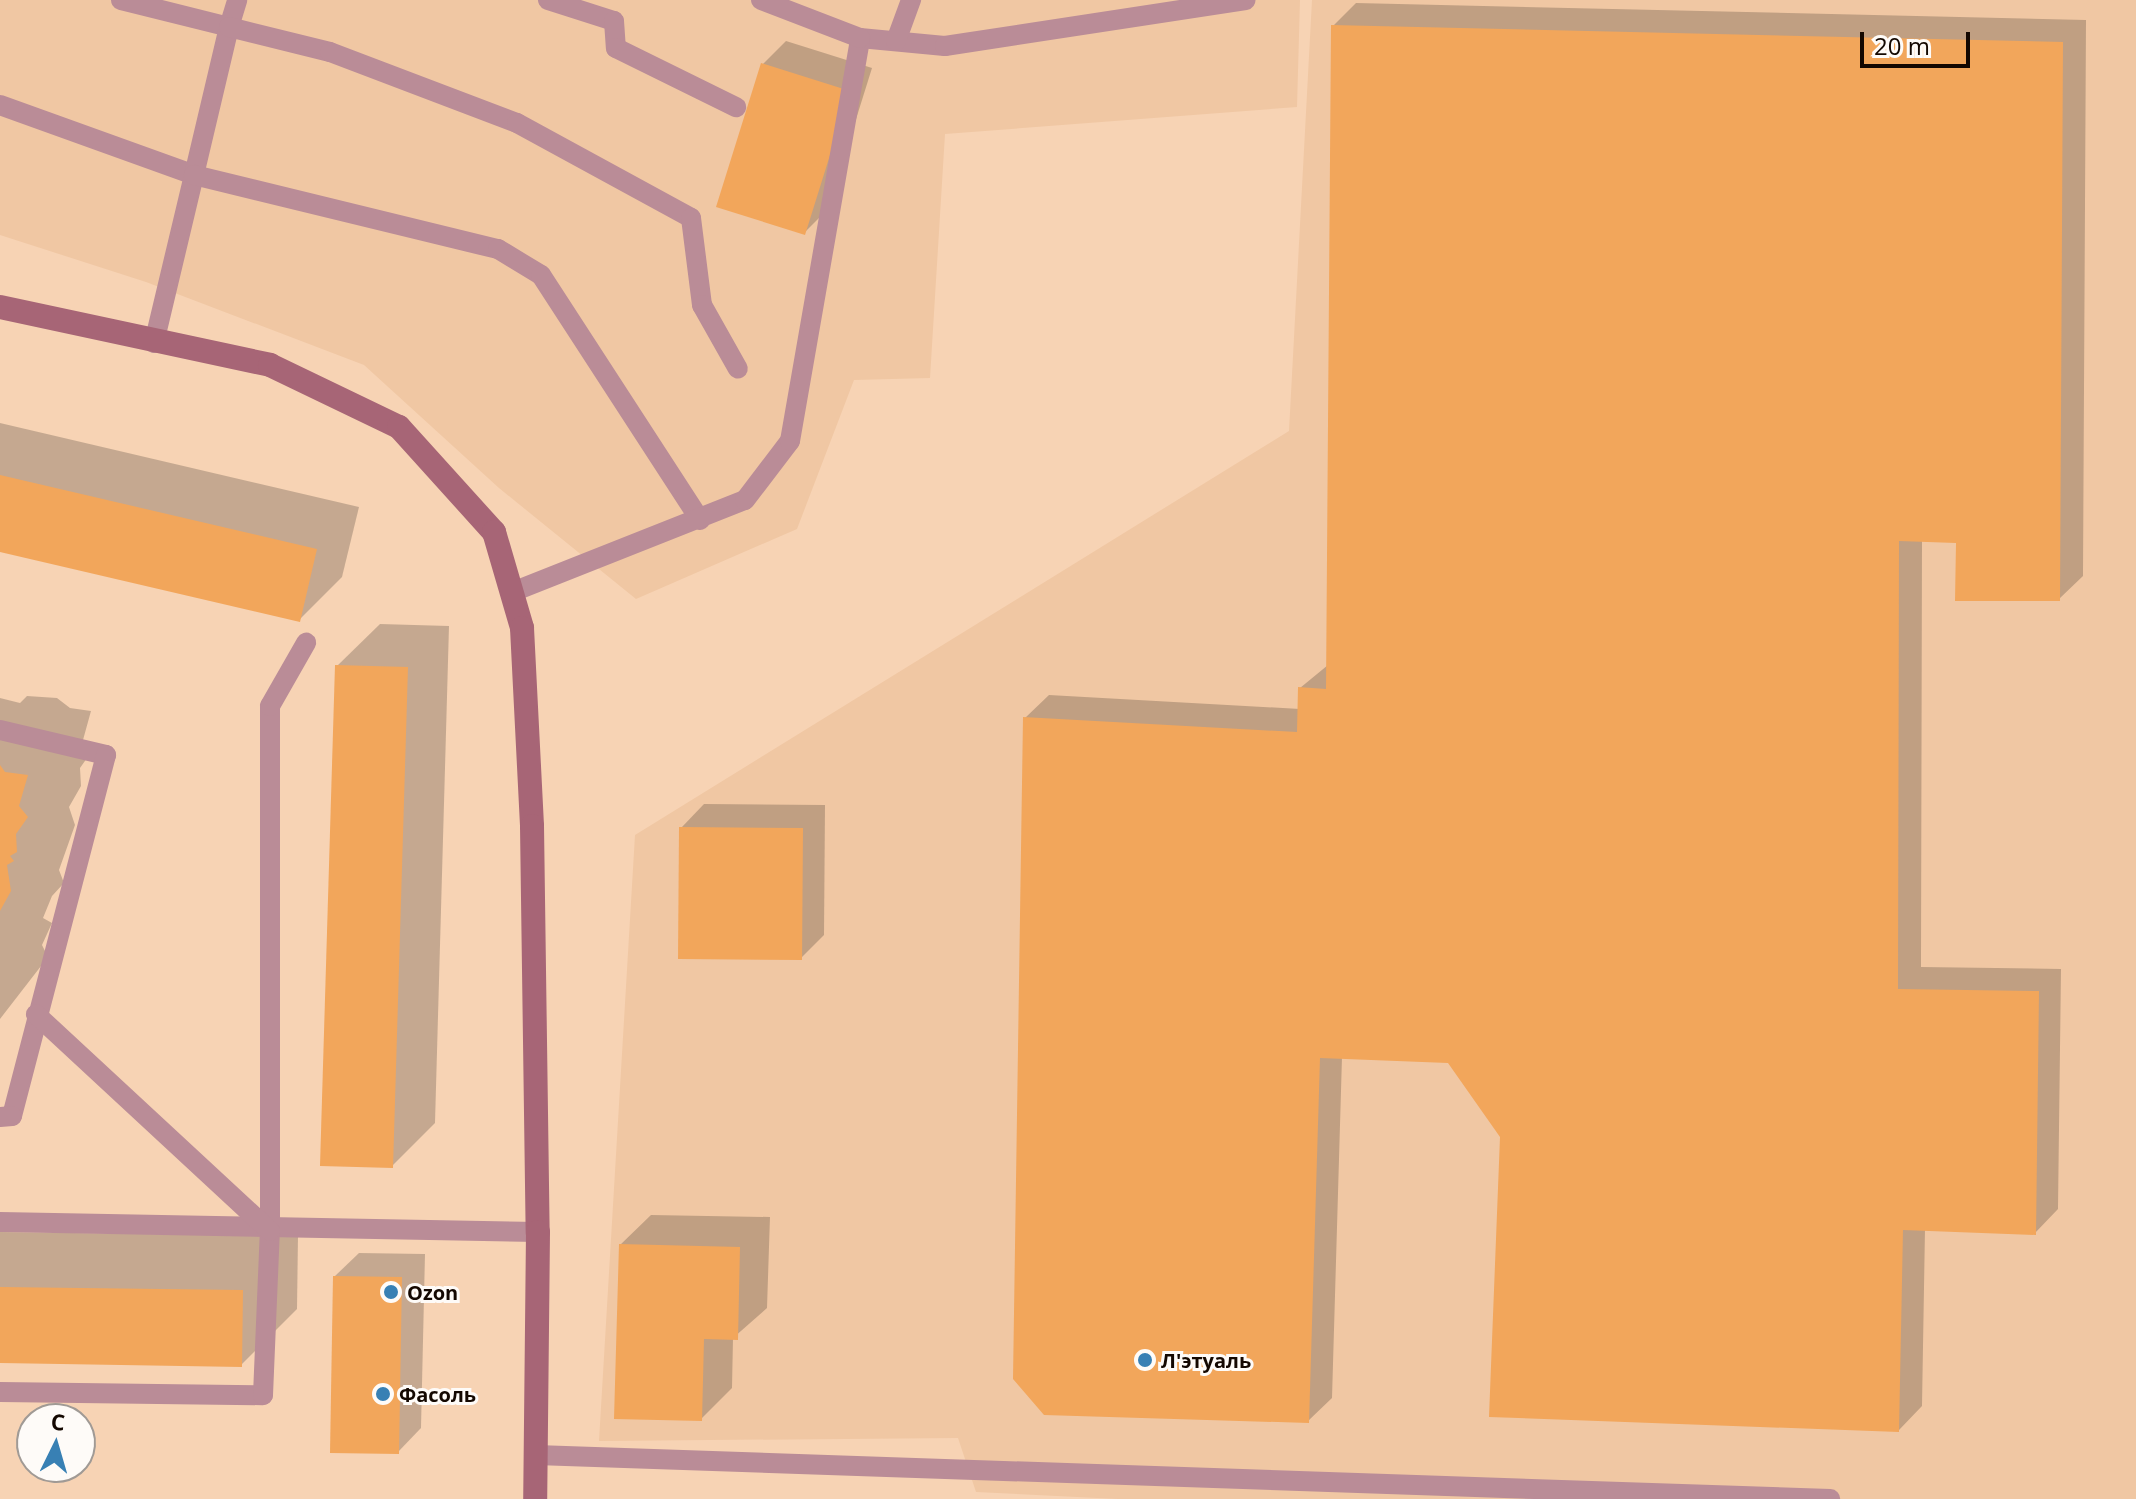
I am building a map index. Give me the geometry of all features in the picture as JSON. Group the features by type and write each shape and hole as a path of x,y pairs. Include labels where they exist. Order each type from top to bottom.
{"street":[{"path":"0,307 154,343 270,365 399,427 494,532 515,591 522,628 532,826 538,1232 535,1499"}],"lane":[{"path":"121,0 330,52 517,123 691,218 702,305 738,369"},
{"path":"154,343 237,0"},
{"path":"548,0 614,21 616,48 736,107"},
{"path":"761,0 860,38 945,46 1245,0"},
{"path":"896,41 911,0"},
{"path":"515,591 745,500 790,441 860,38"},
{"path":"0,105 194,175 498,249 541,275 700,520"},
{"path":"0,1392 263,1395 270,1231 270,706 306,643"},
{"path":"0,730 106,755 36,1014 12,1116 0,1117"},
{"path":"36,1014 270,1231"},
{"path":"0,1222 270,1231 538,1232"},
{"path":"536,1455 1830,1499"}],"shaded area":[{"path":"0,0 1300,0 1297,107 945,134 930,378 854,380 797,529 636,599 499,488 364,365 146,282 0,235"},
{"path":"1312,0 2136,0 2136,1499 1118,1499 976,1492 958,1438 599,1441 635,835 1289,431"}],"building":[{"path":"1331,25 2063,42 2060,601 1955,601 1956,543 1899,541 1898,989 2039,991 2036,1235 1903,1230 1899,1432 1489,1417 1500,1137 1448,1063 1320,1058 1309,1423 1044,1415 1013,1379 1023,717 1297,732 1298,687 1326,689"},
{"path":"761,63 850,91 805,235 716,207"},
{"path":"0,475 317,549 300,622 0,552"},
{"path":"335,665 408,667 393,1168 320,1166"},
{"path":"0,765 5,772 28,775 19,806 28,817 16,834 17,852 10,856 14,861 7,865 11,891 0,911"},
{"path":"679,827 803,828 802,960 678,959"},
{"path":"619,1244 740,1247 738,1340 704,1339 702,1421 614,1419"},
{"path":"333,1276 402,1277 399,1454 330,1453"},
{"path":"0,1287 243,1290 242,1367 0,1363"}],"place":[{"name":"Ozon","path":"391,1292"},
{"name":"Л'этуаль","path":"1145,1360"},
{"name":"Фасоль","path":"383,1394"}]}
